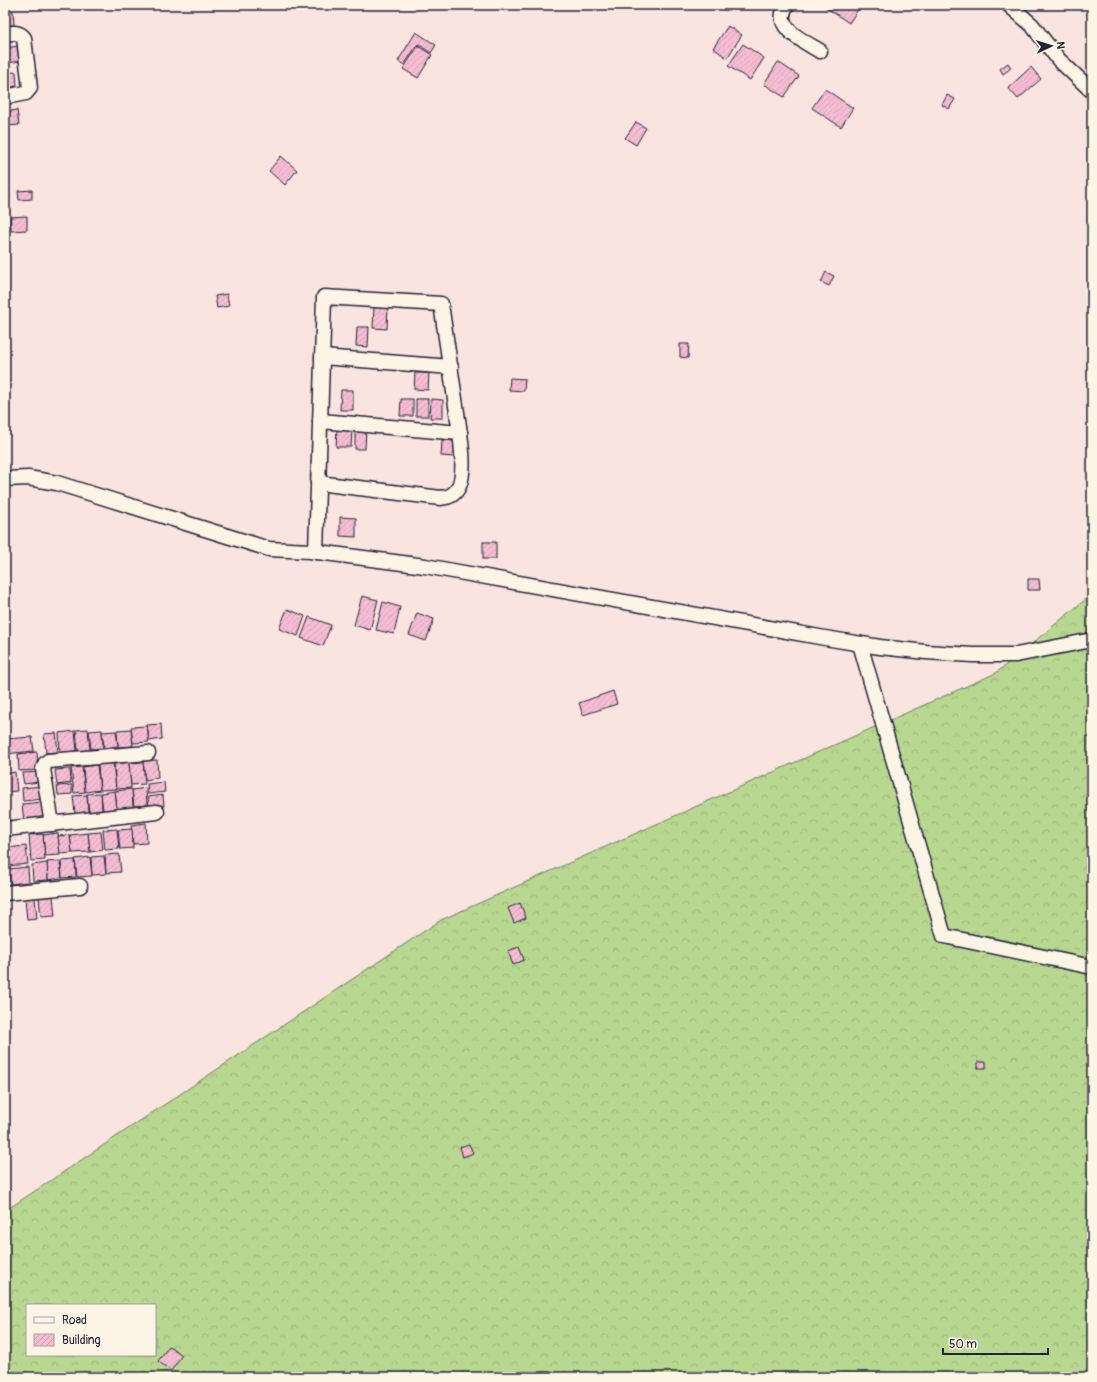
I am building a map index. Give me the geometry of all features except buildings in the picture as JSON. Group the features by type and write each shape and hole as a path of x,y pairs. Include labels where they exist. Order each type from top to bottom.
{"street":[{"path":"787,5 784,8 783,16 784,24 788,31 820,51"},
{"path":"1009,5 1032,25 1059,60 1092,91"},
{"path":"5,34 18,33 24,38 30,88 26,93 5,97"},
{"path":"313,552 318,483 324,297 441,304 451,367 462,456 462,477 456,492 447,497 441,498 318,483"},
{"path":"322,357 451,367"},
{"path":"320,421 460,433"},
{"path":"5,479 28,478 56,483 269,549 313,552 425,566 860,644 926,652 972,655 1016,655 1092,640"},
{"path":"860,644 944,936 1092,967"},
{"path":"52,824 43,769 48,761 148,753"},
{"path":"5,829 157,812"},
{"path":"5,893 80,886"}],"green space":[{"path":"1092,594 1092,1377 5,1377 5,1211 441,920 996,673"}]}
